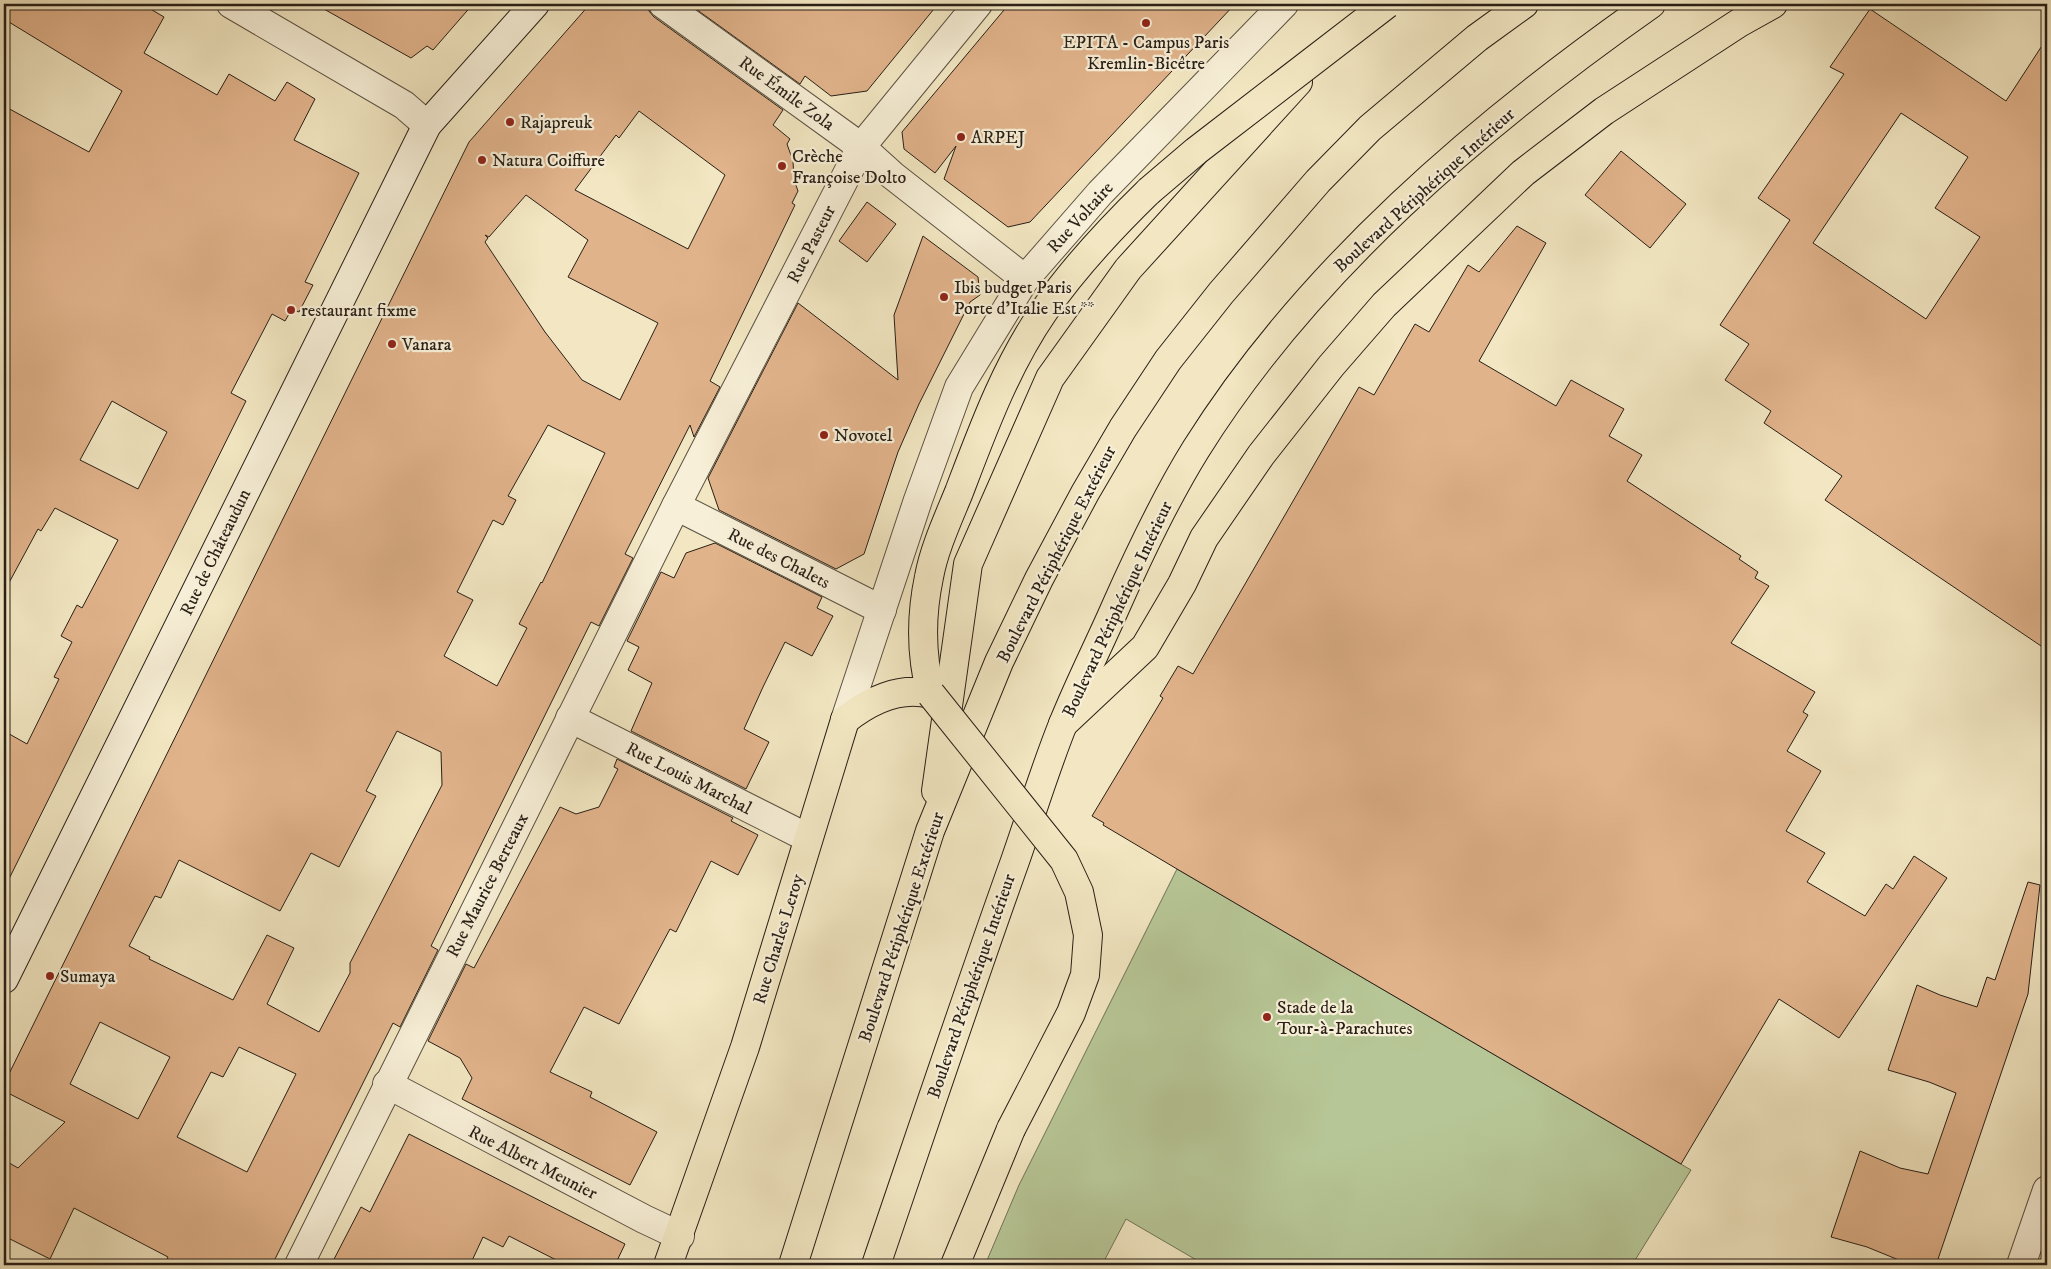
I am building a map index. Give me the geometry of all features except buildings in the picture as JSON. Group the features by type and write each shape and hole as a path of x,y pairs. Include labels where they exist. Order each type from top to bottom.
{"main road":[{"path":"930,831 968,564 1050,378 1128,269 1370,4"},
{"path":"955,1265 1011,1129 1043,1063 1071,1013 1085,975 1088,935 1080,892 1064,860 931,694 926,673 924,611 929,576 950,512 1000,386 1021,346 1045,310 1105,236 1148,191 1196,151 1387,4"},
{"name":"Boulevard Périphérique Extérieur","path":"793,1265 930,831 1000,662 1039,579 1118,436 1168,360 1270,233 1331,168 1377,122 1477,38 1524,4"},
{"name":"Boulevard Périphérique Intérieur","path":"876,1265 1063,724 1145,541 1196,449 1254,366 1327,279 1393,213 1490,126 1582,53 1651,4"},
{"path":"1063,724 1144,647 1182,584 1204,538 1261,455 1332,366 1384,305 1446,244 1530,167 1604,111 1739,23 1773,4"},
{"path":"845,720 862,707 879,699 918,690 931,694"},
{"name":"Rue Charles Leroy","path":"668,1265 680,1236 745,1047 845,720"}],"street":[{"path":"231,4 404,105 427,125"},
{"name":"Rue de Châteaudun","path":"4,979 427,125 534,4"},
{"name":"Rue Émile Zola","path":"663,4 861,147 892,175 1025,279"},
{"name":"Rue Pasteur","path":"676,506 861,147 978,4"},
{"name":"Rue Voltaire","path":"882,610 918,500 959,386 1025,279 1100,193 1284,4"},
{"name":"Rue des Chalets","path":"676,506 882,610"},
{"name":"Rue Maurice Berteaux","path":"299,1265 387,1084 676,506"},
{"name":"Rue Charles Leroy","path":"845,720 882,610"},
{"name":"Rue Louis Marchal","path":"570,718 808,838"},
{"name":"Rue Albert Meunier","path":"387,1084 601,1197 680,1236"},
{"path":"2021,1265 2047,1190"}],"green space":[{"name":"Stade de la Tour-à-Parachutes","path":"1177,869 1691,1170 1632,1265 1205,1265 1126,1219 1102,1265 985,1265 1019,1185"}],"place":[{"name":"EPITA - Campus Paris Kremlin-Bicêtre","path":"1146,23"},
{"name":"Rajapreuk","path":"510,122"},
{"name":"ARPEJ","path":"961,137"},
{"name":"Natura Coiffure","path":"482,160"},
{"name":"Crèche Françoise Dolto","path":"782,166"},
{"name":"Ibis budget Paris Porte d'Italie Est **","path":"944,297"},
{"name":"restaurant fixme","path":"291,310"},
{"name":"Vanara","path":"392,344"},
{"name":"Novotel","path":"824,435"},
{"name":"Sumaya","path":"50,976"},
{"name":"Stade de la Tour-à-Parachutes","path":"1267,1017"}]}
